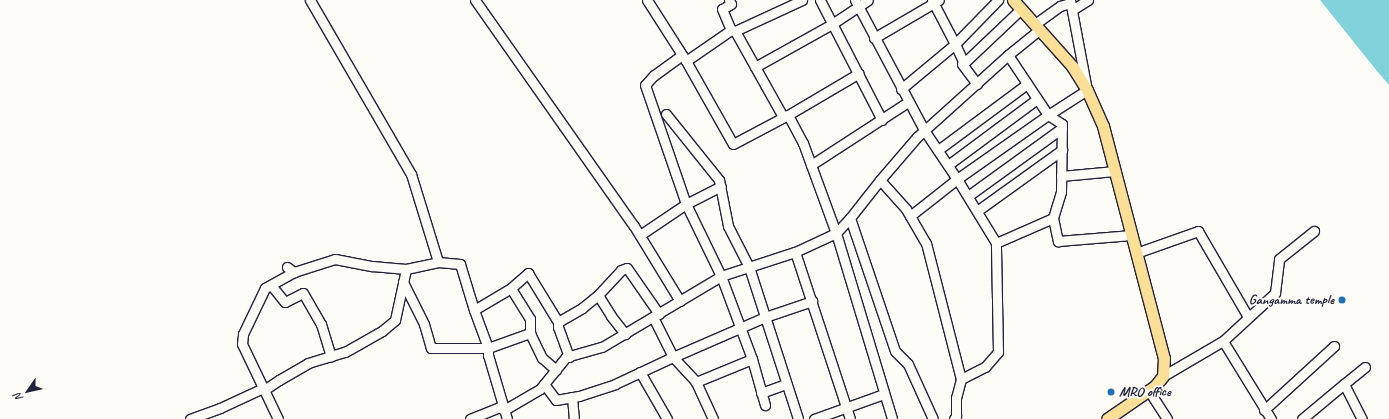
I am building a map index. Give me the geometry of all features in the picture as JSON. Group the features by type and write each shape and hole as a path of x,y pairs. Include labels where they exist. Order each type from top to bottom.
{"main road":[{"path":"1016,3 1072,66 1087,90 1103,126 1164,358 1163,376 1155,386 1107,419"}],"street":[{"path":"310,0 410,174 438,262"},
{"path":"475,0 640,235 680,301"},
{"path":"648,0 734,144 859,73"},
{"path":"765,405 742,327 721,276 686,204 645,85 654,75 733,31 802,0"},
{"path":"820,0 882,120"},
{"path":"754,67 832,24 856,3 868,0"},
{"path":"902,89 955,44 998,0"},
{"path":"506,414 544,384 569,357 602,347 721,276 795,252 836,233 924,130 977,84 1060,6 1088,0"},
{"path":"732,1 722,9 754,67 803,143 836,233 892,419"},
{"path":"874,38 935,1 964,63 962,64 977,84"},
{"path":"856,3 924,130 968,196 996,243 998,352 985,367 961,379"},
{"path":"964,63 1016,3"},
{"path":"910,216 957,179 1048,115 1087,90 1071,4"},
{"path":"1008,55 1048,115 1062,124 1061,192 1053,218 1058,242 1132,235"},
{"path":"938,150 1026,84"},
{"path":"948,165 1037,99"},
{"path":"811,165 908,102"},
{"path":"666,114 719,180 728,226 749,267 798,419"},
{"path":"968,196 1062,128"},
{"path":"977,211 1062,150"},
{"path":"1062,176 1115,171"},
{"path":"880,180 910,216 926,243 961,379 956,398 956,416 954,419"},
{"path":"640,235 686,204 721,186"},
{"path":"850,218 895,352 908,364 934,419"},
{"path":"996,243 1053,218"},
{"path":"1136,253 1198,231 1248,317"},
{"path":"1163,376 1223,341 1275,293 1278,258 1314,231"},
{"path":"795,252 850,419"},
{"path":"278,419 242,344 242,334 265,288 291,270 335,259 372,266 406,269 438,262 460,264 474,310 488,348 488,355 506,414"},
{"path":"558,322 582,308 598,295 621,270 627,268 656,315 673,357 696,382 712,419"},
{"path":"190,419 264,389 308,364 345,352 376,335 395,320 406,269"},
{"path":"474,310 511,288 528,272 558,322 558,327 569,357"},
{"path":"403,282 424,324 431,348 488,348 530,333"},
{"path":"271,285 285,302 302,293 321,324 331,356"},
{"path":"511,288 530,319 530,333 542,358 556,370"},
{"path":"598,295 611,316 625,334"},
{"path":"544,384 556,400 572,397 615,384 742,327 812,301"},
{"path":"1223,341 1264,410 1271,419"},
{"path":"1264,410 1334,346"},
{"path":"696,382 752,359"},
{"path":"1303,418 1365,367"},
{"path":"640,372 667,419"},
{"path":"761,393 786,384"},
{"path":"1344,384 1362,419"},
{"path":"1149,391 1167,419"},
{"path":"814,419 884,394"},
{"path":"572,397 574,419"},
{"path":"470,419 499,407 506,414"}],"water":[{"path":"1320,0 1389,0 1389,85 1377,71"}],"place":[{"name":"Gangamma temple","path":"1342,300"},
{"name":"MRO office","path":"1111,392"}]}
